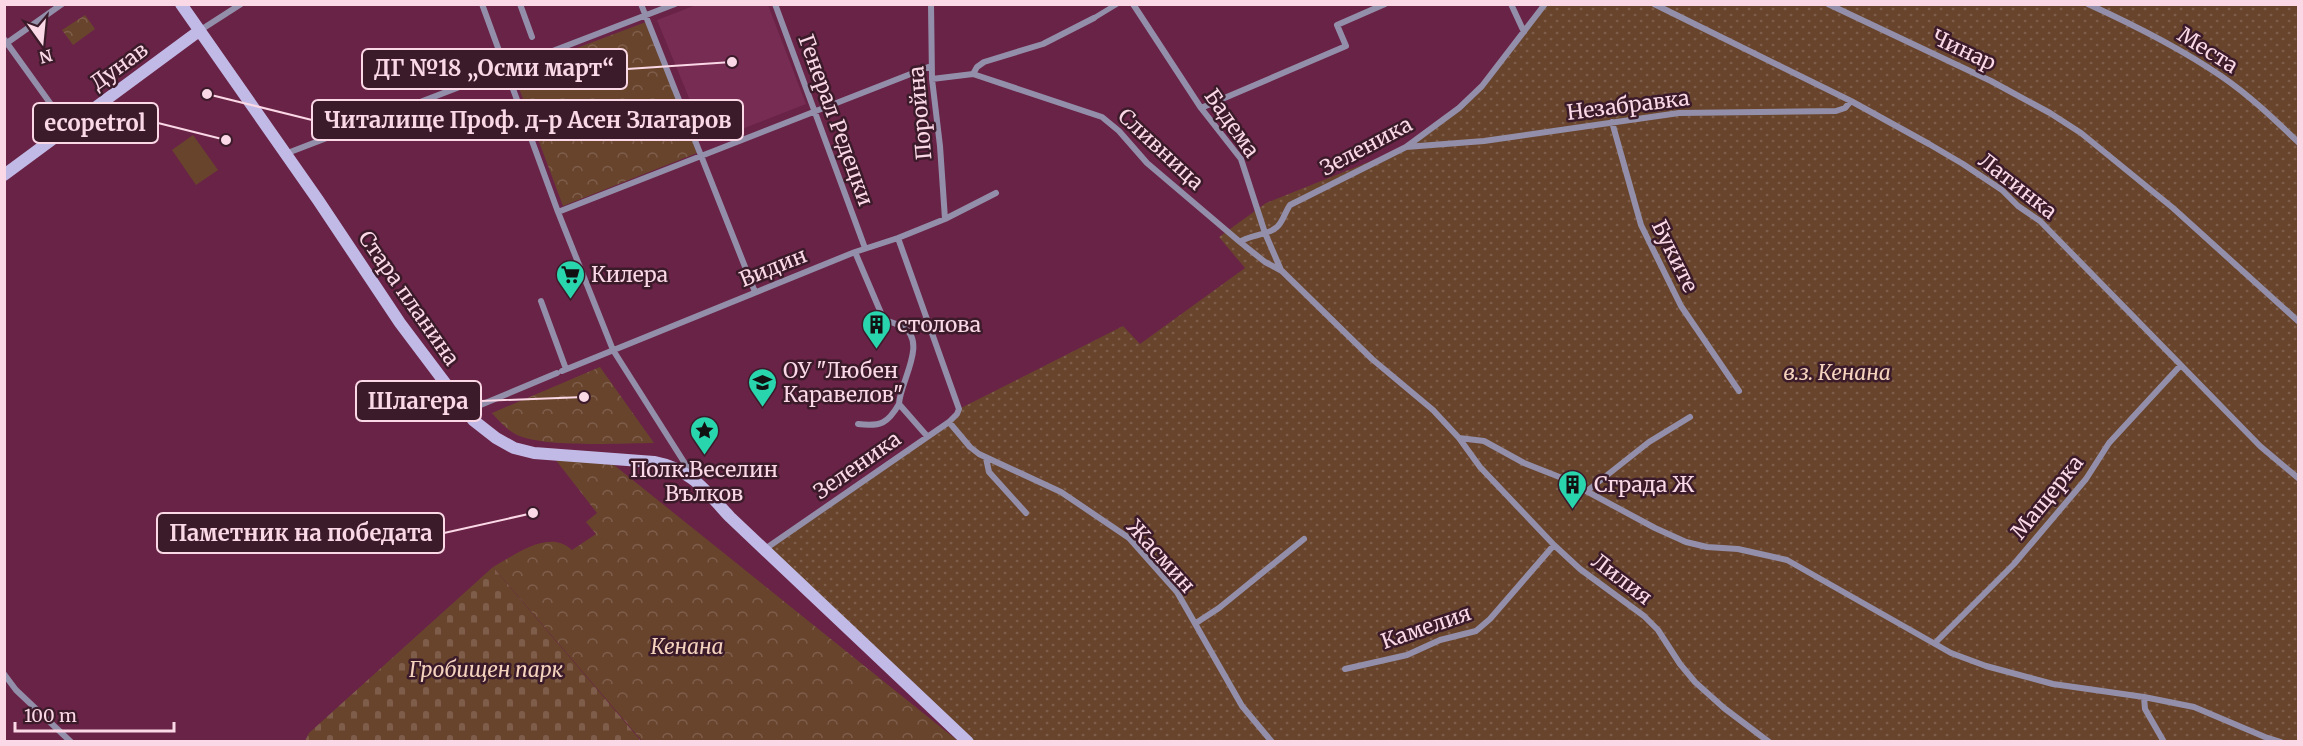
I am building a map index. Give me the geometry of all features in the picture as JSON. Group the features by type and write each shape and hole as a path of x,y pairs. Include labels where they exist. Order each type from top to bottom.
{"main road":[{"name":"Стара планина","path":"181,4 318,200 400,323 465,411 496,438 514,448 553,456 654,462 675,467 694,479 730,517 968,741"},
{"name":"Дунав","path":"4,175 199,31"}],"street":[{"path":"62,4 5,42 68,128"},
{"path":"199,31 241,4"},
{"path":"482,4 558,212 613,350 694,479"},
{"path":"520,4 532,37"},
{"path":"641,4 755,292"},
{"path":"284,154 675,4"},
{"name":"Генерал Редецки","path":"775,4 865,248"},
{"name":"Поройна","path":"931,4 931,66 945,219"},
{"path":"973,74 984,62 1043,44 1117,4"},
{"name":"Бадема","path":"1133,4 1201,108 1241,159 1265,233 1281,271"},
{"path":"1201,108 1346,46 1337,25 1385,4"},
{"path":"1511,4 1524,32"},
{"name":"Зеленика","path":"1240,242 1247,237 1265,233 1277,227 1290,205 1406,147 1459,108 1482,86 1545,4"},
{"name":"Латинка","path":"1654,4 1851,100 1963,164 2002,190 2018,206 2040,221 2260,446 2298,478"},
{"name":"Чинар","path":"1828,4 2000,85 2081,133 2156,193 2298,321"},
{"name":"Места","path":"2088,4 2179,50 2223,77 2298,142"},
{"path":"558,212 931,66"},
{"name":"Сливница","path":"932,79 973,74 1102,117 1119,131 1147,164 1265,262 1281,271"},
{"name":"Незабравка","path":"1406,147 1484,141 1679,113 1836,111 1845,108 1851,100"},
{"name":"Буките","path":"1612,122 1641,225 1681,306 1738,391"},
{"name":"Видин","path":"465,411 865,248 898,238 945,219 996,193"},
{"path":"898,238 957,403 957,414 949,422"},
{"path":"855,252 884,320 904,327 913,340 913,355 899,396 899,404 890,419 874,426 858,424"},
{"name":"Лилия","path":"1281,271 1372,359 1432,410 1459,438 1480,466 1554,545 1580,569 1644,616 1658,630 1695,682 1724,708 1769,741"},
{"path":"541,301 562,371"},
{"name":"Мащерка","path":"1935,643 2021,556 2086,479 2109,443 2180,366"},
{"path":"899,404 927,436"},
{"path":"1587,491 1649,442 1690,417"},
{"name":"Зеленика","path":"765,549 949,422"},
{"name":"Жасмин","path":"949,422 970,447 986,458 1061,492 1129,538 1177,592 1196,623 1224,679 1242,706 1272,741"},
{"path":"1459,438 1484,441 1686,542 1769,555 1801,566 1892,621 1951,653 2018,676 2053,684 2144,697 2194,707 2265,737 2281,741"},
{"path":"986,458 988,472 1026,513"},
{"path":"1196,623 1219,608 1304,539"},
{"name":"Камелия","path":"1345,669 1407,655 1440,640 1476,631 1490,619 1554,545"},
{"path":"4,674 16,690 70,741"},
{"path":"2144,697 2145,709 2164,741"}],"shaded area":[{"path":"696,5 768,5 806,104 732,133 726,122 703,132 657,20"}],"green space":[{"name":"в.з. Кенана","path":"1544,5 2298,5 2298,741 968,741 765,549 949,422 959,409 1123,326 1140,344 1245,268 1219,237 1266,203 1406,147 1482,86"},
{"path":"85,15 95,29 73,45 62,30"},
{"path":"646,22 697,153 563,206 513,72"},
{"path":"193,135 218,170 196,185 172,150"},
{"path":"600,367 654,443 546,442 517,435 492,413"},
{"name":"Кенана","path":"555,459 614,465 958,741 642,741 493,567 532,546 553,542 563,544 572,550 596,534 586,522 597,513"},
{"name":"Гробищен парк","path":"493,567 641,741 305,741 309,733"}],"place":[{"name":"ДГ №18 „Осми март“","path":"732,62"},
{"name":"Читалище Проф. д-р Асен Златаров","path":"207,94"},
{"name":"ecopetrol","path":"226,140"},
{"name":"Килера","path":"570,300"},
{"name":"столова","path":"876,350"},
{"name":"Шлагера","path":"584,397"},
{"name":"ОУ \"Любен Каравелов\"","path":"762,408"},
{"name":"Полк.Веселин Вълков","path":"704,456"},
{"name":"Сграда Ж","path":"1573,510"},
{"name":"Паметник на победата","path":"533,513"}]}
